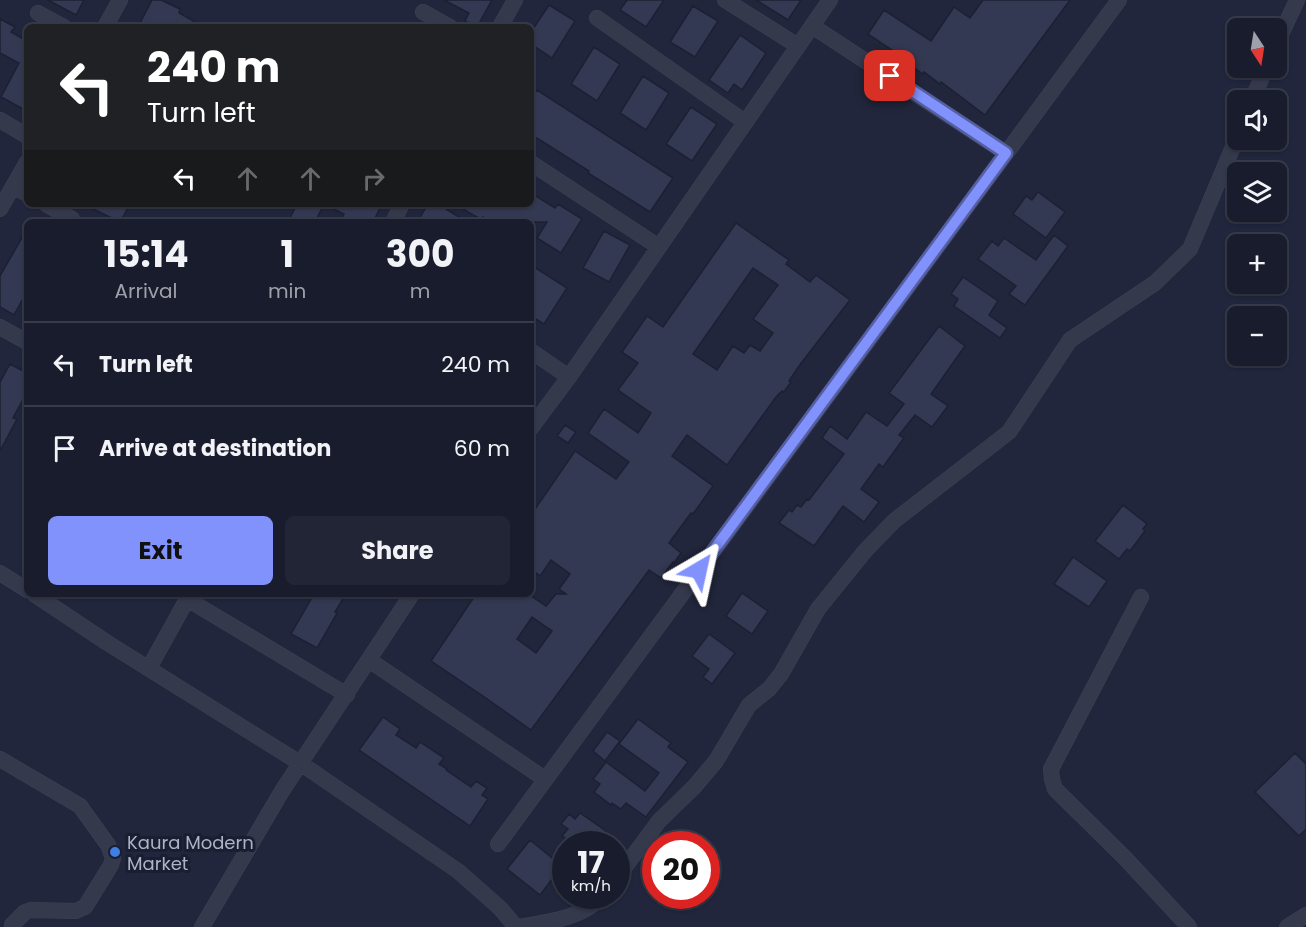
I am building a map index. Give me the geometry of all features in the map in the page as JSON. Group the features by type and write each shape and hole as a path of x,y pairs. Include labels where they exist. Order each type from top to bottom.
{"street":[{"path":"107,24 120,0"},
{"path":"502,24 515,0"},
{"path":"725,0 798,46"},
{"path":"534,424 830,0"},
{"path":"498,844 1119,0"},
{"path":"1287,21 1297,0"},
{"path":"423,12 445,24"},
{"path":"38,13 58,24"},
{"path":"597,18 745,122"},
{"path":"812,26 1006,153"},
{"path":"0,120 24,134"},
{"path":"630,860 659,821 694,787 716,761 749,705 769,689 781,674 818,609 865,551 894,521 1009,432 1070,340 1155,284 1190,249 1232,150"},
{"path":"534,166 659,247"},
{"path":"0,209 24,167"},
{"path":"13,186 24,192"},
{"path":"51,207 72,219"},
{"path":"0,327 24,340"},
{"path":"534,353 569,376"},
{"path":"0,573 24,588"},
{"path":"38,597 106,642 300,763 458,871 518,927 566,918 588,909"},
{"path":"149,668 188,597"},
{"path":"191,597 347,695"},
{"path":"202,927 300,763 410,597"},
{"path":"1141,597 1051,769 1052,779 1055,789 1190,927"},
{"path":"369,660 545,779"},
{"path":"0,759 81,806 108,845 112,858 111,866 82,909 76,911 31,910 9,923"},
{"path":"1287,927 1306,915"}],"building":[{"path":"48,0 84,0 76,15"},
{"path":"152,0 161,0 180,9 179,13 199,24 140,24"},
{"path":"444,0 492,0 479,24 465,21 469,13"},
{"path":"627,0 664,0 646,27 620,10"},
{"path":"756,0 801,0 788,20"},
{"path":"983,0 1070,0 985,115 941,82 940,84 924,72 923,74 905,62 907,60 868,34 884,10 931,41 954,7 970,18"},
{"path":"549,5 575,21 552,58 534,46 534,28"},
{"path":"693,6 718,21 695,57 670,42"},
{"path":"0,19 15,27 11,32 24,39 24,109 1,97 19,63 0,53"},
{"path":"740,35 766,53 742,90 734,84 728,93 709,80"},
{"path":"594,47 620,64 597,101 571,84"},
{"path":"643,76 669,93 646,130 620,113"},
{"path":"537,90 673,178 650,212 534,137 534,94"},
{"path":"691,107 717,124 692,161 666,144"},
{"path":"1038,192 1065,212 1046,238 1013,214 1026,196 1032,200"},
{"path":"534,195 555,208 558,204 582,219 561,253 537,238 547,222 534,222 534,219 486,219 483,217 480,219 459,207 534,207"},
{"path":"89,207 128,207 122,219 114,219"},
{"path":"296,207 322,207 316,219 290,219"},
{"path":"330,207 380,207 374,219 342,219 344,214"},
{"path":"426,207 443,207 462,219 419,219"},
{"path":"736,223 789,260 786,264 810,282 816,275 850,300 799,366 784,392 782,391 776,397 727,465 687,435 672,456 713,486 669,543 681,553 661,578 649,570 531,730 431,661 474,597 532,597 546,606 556,594 566,594 559,589 570,574 551,560 540,576 534,571 534,511 575,451 616,479 629,462 588,433 604,409 638,433 651,413 618,390 638,363 622,352 647,316 663,327","holes":["753,268 778,285 753,319 773,333 760,351 750,345 744,353 733,346 717,370 693,354","532,617 552,631 536,653 517,639"]},
{"path":"604,231 630,245 609,282 583,268"},
{"path":"24,234 24,297 14,315 0,307 0,276"},
{"path":"1054,235 1068,246 1025,305 1009,294 1016,286 978,259 992,241 998,246 1004,238 1036,260"},
{"path":"534,267 567,288 544,324 534,318"},
{"path":"963,277 998,301 989,315 1007,328 1000,338 954,306 958,299 951,294"},
{"path":"939,326 965,346 931,394 948,406 932,427 915,415 899,435 904,438 883,467 879,464 861,489 879,502 864,522 843,506 814,546 779,523 789,510 792,512 797,505 801,507 807,499 809,500 844,454 822,438 830,426 847,439 866,412 887,426 904,404 889,393"},
{"path":"10,364 24,371 24,398 13,418 17,419 0,451 0,382"},
{"path":"565,425 576,432 568,443 557,436"},
{"path":"1123,505 1147,524 1143,529 1145,531 1130,551 1127,549 1119,559 1095,541"},
{"path":"1073,557 1107,581 1089,607 1054,584"},
{"path":"742,593 768,611 752,634 726,616"},
{"path":"312,597 344,597 317,648 291,634"},
{"path":"709,634 735,653 712,684 703,677 709,669 692,656"},
{"path":"383,717 400,729 396,735 416,748 420,742 444,758 439,764 446,770 471,787 476,781 487,788 482,795 488,799 470,826 359,750"},
{"path":"638,719 671,743 668,747 688,762 646,817 626,803 621,809 612,803 611,805 594,792 600,784 593,779 606,762 645,791 659,773 619,744"},
{"path":"607,732 620,741 605,761 593,751"},
{"path":"1295,753 1306,764 1306,829 1299,836 1255,792"},
{"path":"580,813 606,831 566,831 568,829 561,824 569,814 575,819"},
{"path":"530,840 552,858 552,879 540,895 507,869"}],"place":[{"name":"Kaura Modern Market","path":"115,852"}],"route":[{"path":"699,570 1006,153 890,76"}]}
